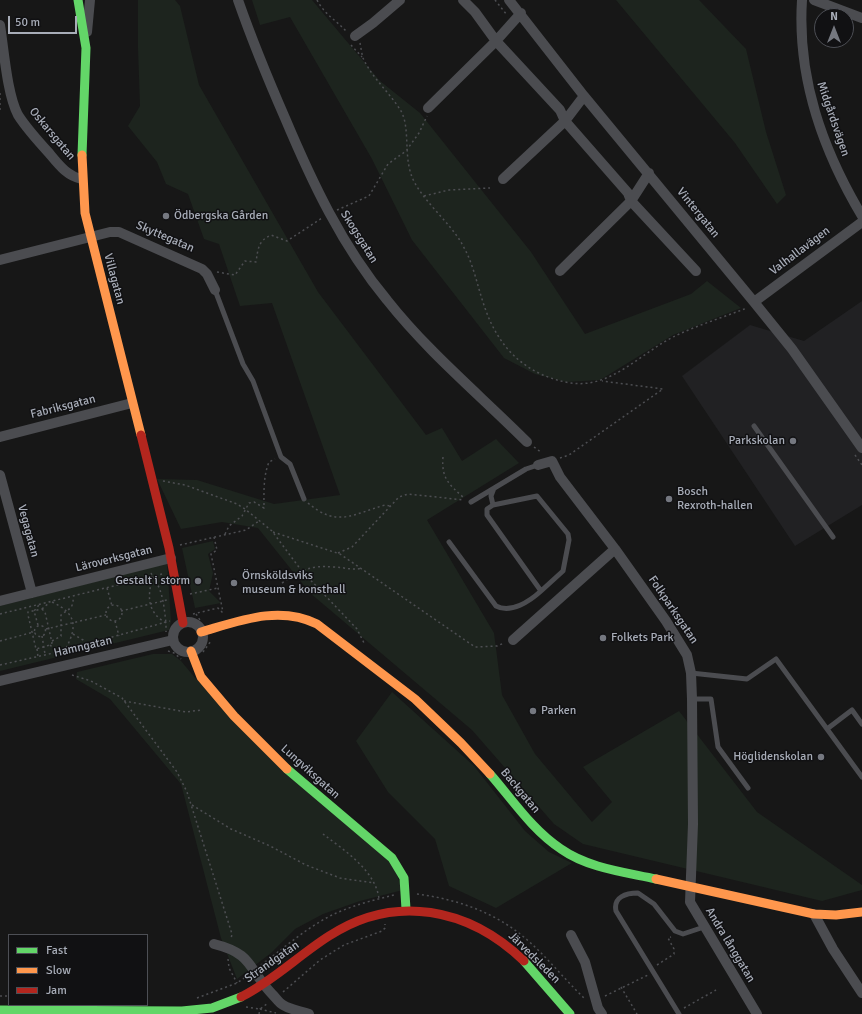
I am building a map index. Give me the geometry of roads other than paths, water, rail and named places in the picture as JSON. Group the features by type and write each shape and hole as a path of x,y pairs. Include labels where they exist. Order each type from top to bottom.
{"street":[{"name":"Villagatan","path":"78,0 86,48 82,179 85,213 151,482 170,553"},
{"path":"86,48 90,0"},
{"name":"Skogsgatan","path":"238,0 264,71 304,162 329,214 366,272 387,301 436,354 528,442"},
{"path":"353,36 373,23 400,0"},
{"path":"464,0 475,12 496,41 560,110 565,121 628,193 631,201 696,271"},
{"name":"Vintergatan","path":"509,0 521,13 584,96 649,173 752,304 792,349 862,448"},
{"name":"Midgårdsvägen","path":"802,0 801,46 809,94 822,134 836,167 862,216"},
{"path":"814,0 862,18"},
{"path":"428,108 496,41 521,13"},
{"name":"Oskarsgatan","path":"0,25 12,96 18,114 28,130 61,166 72,177 82,179"},
{"path":"503,178 565,121 584,96"},
{"path":"560,271 631,201 649,173"},
{"name":"Valhallavägen","path":"752,304 862,222"},
{"name":"Skyttegatan","path":"91,238 110,232 119,232 193,263 207,274 215,290"},
{"path":"0,260 91,238"},
{"name":"Fabriksgatan","path":"0,437 132,403"},
{"name":"Folkparksgatan","path":"538,465 552,461 560,477 615,549 681,644 687,656 691,673 692,699 693,824 691,886"},
{"name":"Vegagatan","path":"0,475 32,593"},
{"path":"513,640 615,549"},
{"name":"Läroverksgatan","path":"0,601 152,563 170,553 183,623"},
{"name":"Backgatan","path":"201,632 255,617 275,614 307,618 331,633 386,676 448,729 488,770 532,823 559,848 575,857 605,868 814,914 836,915 862,912"},
{"path":"183,623 192,623 201,632 202,637 199,646 191,651 186,652 178,648 170,640 174,631 183,623"},
{"name":"Hamngatan","path":"0,681 170,640"},
{"name":"Lungviksgatan","path":"191,651 201,677 234,716 289,771 392,858 404,878 406,909"},
{"name":"Andra långgatan","path":"691,886 690,902 757,1014"},
{"name":"Strandgatan","path":"0,1010 182,1011 212,1008 230,1002 263,985 330,934 362,919 382,913 406,909"},
{"name":"Järvedsleden","path":"406,909 434,911 462,920 492,934 520,958 570,1014"},
{"path":"814,914 862,993"},
{"path":"571,935 585,962 600,1011"},
{"path":"214,944 229,948 247,959 263,985 275,998 287,1007 309,1014"}],"lane":[{"path":"215,290 243,364 253,381 281,457 290,464 304,499"},
{"path":"754,426 833,537"},
{"path":"471,502 526,469 538,465"},
{"path":"493,504 491,496 494,488"},
{"path":"449,542 493,604 499,608 510,609 534,597 541,591 563,571 569,540 568,534 537,496 493,504 487,509 487,515 541,591"},
{"path":"691,673 747,679 776,659 862,777"},
{"path":"692,699 711,699 718,747 748,788"},
{"path":"827,729 852,710 862,724"},
{"path":"678,1013 616,911 615,906 618,899 625,894 638,893 648,898 675,931 683,934 704,927"}],"place":[{"name":"Ödbergska Gården","path":"166,216"},
{"name":"Parkskolan","path":"793,441"},
{"name":"Bosch Rexroth-hallen","path":"669,499"},
{"name":"Gestalt i storm","path":"198,581"},
{"name":"Örnsköldsviks museum & konsthall","path":"234,583"},
{"name":"Folkets Park","path":"603,638"},
{"name":"Parken","path":"533,711"},
{"name":"Höglidenskolan","path":"821,757"}]}
